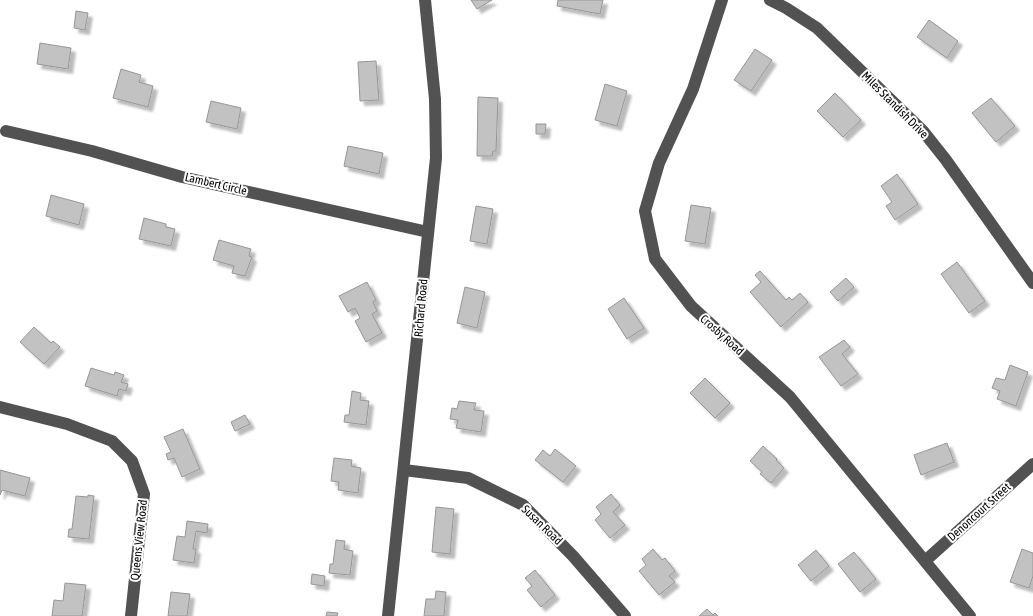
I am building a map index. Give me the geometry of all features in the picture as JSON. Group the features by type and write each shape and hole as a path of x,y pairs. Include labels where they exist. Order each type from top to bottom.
{"street":[{"name":"Richard Road","path":"388,616 436,158 435,99 425,0"},
{"name":"Crosby Road","path":"722,0 693,89 659,163 644,211 655,259 691,306 790,397 970,616"},
{"name":"Miles Standish Drive","path":"770,0 817,28 923,131 946,160 1033,283"},
{"name":"Lambert Circle","path":"6,131 92,151 182,177 428,232"},
{"name":"Queens View Road","path":"0,407 66,424 112,441 132,461 144,494 131,616"},
{"name":"Denoncourt Street","path":"925,561 1033,464"},
{"name":"Susan Road","path":"404,470 468,478 524,505 574,556 625,616"}],"building":[{"path":"471,0 492,0 477,9"},
{"path":"558,0 603,0 600,14 557,6"},
{"path":"76,11 88,13 85,30 74,28"},
{"path":"929,20 958,41 947,58 917,37"},
{"path":"40,43 71,48 68,69 37,64"},
{"path":"755,49 772,60 751,91 734,80"},
{"path":"376,61 379,100 360,101 358,62"},
{"path":"121,69 141,75 139,82 153,86 148,107 113,98"},
{"path":"605,84 627,91 617,126 595,120"},
{"path":"835,93 861,120 843,137 817,111"},
{"path":"478,97 498,98 496,151 493,151 492,156 477,156"},
{"path":"991,98 1015,126 996,142 972,113"},
{"path":"211,101 241,108 237,129 206,122"},
{"path":"536,124 546,124 545,134 536,134"},
{"path":"348,146 383,153 379,174 344,166"},
{"path":"897,174 918,204 895,220 886,206 892,202 881,186"},
{"path":"51,195 84,204 79,225 46,216"},
{"path":"691,205 711,208 705,244 685,241"},
{"path":"476,206 493,209 487,244 470,241"},
{"path":"144,218 166,224 166,227 175,229 171,246 139,239"},
{"path":"219,240 251,249 249,256 252,257 245,276 232,273 234,266 213,260"},
{"path":"957,262 985,301 969,313 941,274"},
{"path":"760,271 786,300 789,297 792,300 800,293 808,302 781,327 750,292 761,282 755,275"},
{"path":"846,278 854,287 838,301 830,292"},
{"path":"367,282 376,300 373,302 377,311 372,314 382,333 366,342 355,321 360,318 355,308 348,312 339,296"},
{"path":"465,287 485,292 477,328 457,323"},
{"path":"624,298 644,328 627,339 608,309"},
{"path":"34,327 51,343 53,341 60,347 44,364 20,342"},
{"path":"844,340 850,347 842,354 858,374 841,386 819,357"},
{"path":"1010,365 1028,372 1016,406 997,399 1000,391 992,388 996,378 1005,380"},
{"path":"91,368 114,375 115,372 124,375 121,382 128,384 126,391 119,389 117,396 85,386"},
{"path":"705,378 730,403 715,418 690,393"},
{"path":"352,391 361,393 360,400 369,401 366,425 344,422 345,415 349,415"},
{"path":"459,401 476,403 474,410 484,411 481,432 456,428 458,420 450,419 452,408 457,409"},
{"path":"245,415 250,424 235,431 231,422"},
{"path":"183,429 200,469 182,477 174,458 168,460 166,454 171,452 164,437"},
{"path":"947,443 954,462 921,475 914,455"},
{"path":"763,446 784,468 771,483 760,474 762,472 750,461"},
{"path":"555,449 576,466 563,482 535,460 543,450 550,456"},
{"path":"334,458 352,460 351,466 361,468 358,493 338,490 339,482 331,481"},
{"path":"0,470 30,478 25,496 2,490 0,495"},
{"path":"611,494 620,505 613,512 625,525 610,538 595,520 601,514 596,507"},
{"path":"88,495 94,496 89,539 68,537 69,529 72,529 76,496 88,497"},
{"path":"436,507 454,509 450,554 432,552"},
{"path":"187,521 208,524 207,533 196,531 193,549 196,549 194,563 173,560 177,536 185,537"},
{"path":"336,540 345,541 344,549 353,551 350,575 329,573 330,564 333,564"},
{"path":"653,549 662,560 665,558 675,571 669,576 675,582 659,595 639,571 646,565 642,559"},
{"path":"1022,549 1033,553 1033,576 1029,588 1010,582"},
{"path":"816,550 829,566 811,581 798,565"},
{"path":"854,552 876,579 860,592 838,564"},
{"path":"535,570 555,595 541,607 527,590 532,586 525,578"},
{"path":"312,574 325,576 324,586 311,584"},
{"path":"65,583 86,585 82,616 52,616 54,600 63,601"},
{"path":"436,591 446,592 444,616 424,616 426,599 435,599"},
{"path":"171,592 190,594 187,616 168,616"},
{"path":"707,609 713,615 715,613 718,616 699,616"},
{"path":"327,612 338,613 337,616 326,616"}]}
